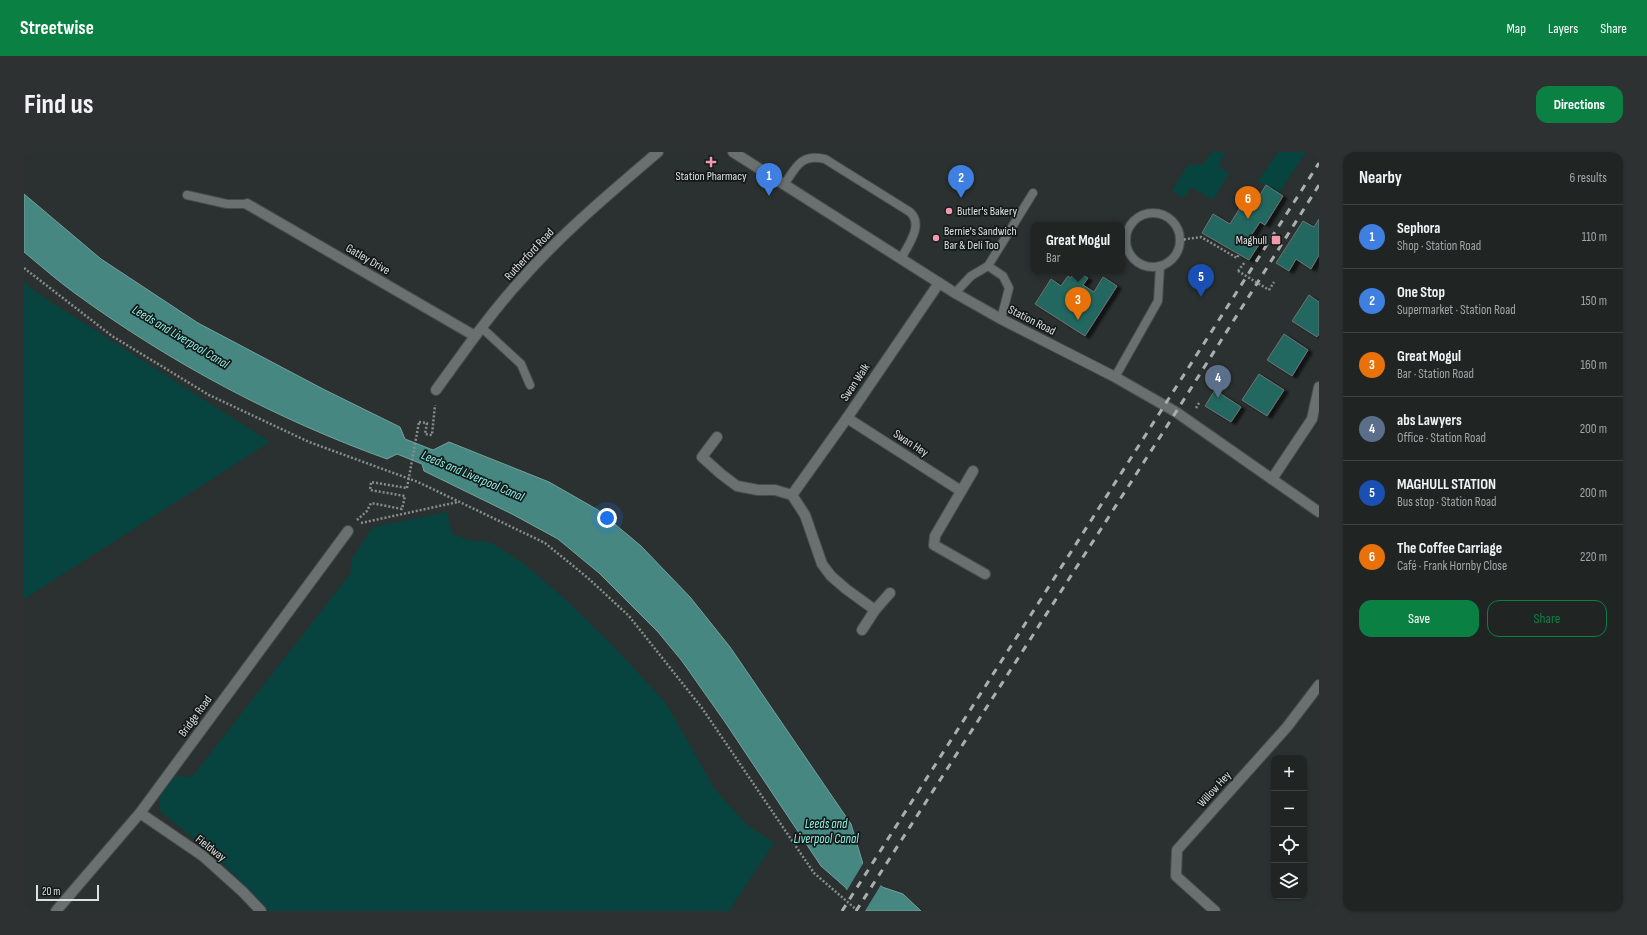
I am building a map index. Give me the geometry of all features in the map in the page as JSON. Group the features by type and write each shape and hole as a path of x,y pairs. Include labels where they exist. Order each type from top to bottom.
{"street":[{"name":"Rutherford Road","path":"436,390 475,336 519,281 583,216 658,152"},
{"name":"Station Road","path":"733,152 744,155 784,184 955,293 1001,319 1115,377 1176,412 1319,512"},
{"name":"Gatley Drive","path":"247,204 475,336"},
{"name":"Swan Walk","path":"792,494 847,418 939,283"},
{"path":"1272,479 1312,419 1319,387"},
{"name":"Swan Hey","path":"847,418 961,491"},
{"path":"717,437 702,457 737,486 758,490 775,490 792,494 805,515 822,564 831,576 875,610"},
{"path":"973,471 935,536 934,546 985,574"},
{"name":"Bridge Road","path":"56,911 140,813 350,528"},
{"path":"862,630 875,610 890,593"},
{"name":"Willow Hey","path":"1215,911 1176,876 1177,850 1287,727 1319,685"},
{"name":"Fieldway","path":"140,813 203,856 243,892 261,911"}],"lane":[{"path":"784,184 800,161 814,156 825,158 910,212 914,216 916,222 915,230 900,259"},
{"path":"955,293 971,276 988,266 1033,193"},
{"path":"187,195 227,204 247,204"},
{"path":"1145,214 1162,214 1169,218 1175,224 1180,240 1179,248 1175,256 1160,266 1151,267 1142,264 1132,255 1127,243 1127,234 1131,225 1145,214"},
{"path":"988,266 1003,276 1009,288 1001,319"},
{"path":"1115,377 1158,301 1160,266"},
{"path":"482,328 521,364 526,372 530,385"}],"path":[{"path":"1180,240 1201,237 1237,258 1239,254"},
{"path":"1245,262 1238,271 1269,290 1274,282"},
{"path":"24,268 112,336 209,395 309,442 418,482 545,543 588,578 629,616 702,708 814,873 858,911"},
{"path":"350,528 367,511 371,503 402,509 404,496 370,490 371,482 407,488 419,422 427,423 426,434 432,435 434,422"},
{"path":"350,528 459,502"}],"shaded area":[{"path":"1211,152 1226,152 1218,166 1229,173 1213,200 1191,187 1184,198 1172,191 1188,165 1204,164"},
{"path":"1278,152 1306,152 1279,193 1258,181"},
{"path":"24,282 34,291 270,442 24,599"},
{"path":"447,512 452,534 471,541 490,542 523,563 564,598 613,646 666,703 714,788 747,825 774,843 729,911 269,911 217,859 160,811 160,797 175,776 192,777 350,574 352,559 373,527"}],"water":[{"name":"Leeds and Liverpool Canal","path":"24,194 101,259 198,323 323,389 400,427 405,439 433,450 449,442 549,482 598,510 641,546 690,597 730,647 851,824 863,864 882,887 903,894 921,911 863,911 845,887 821,866 725,722 682,661 658,632 599,573 558,539 512,514 424,471 422,464 397,454 387,459 305,426 226,387 149,343 76,294 24,252"}],"pier":[{"path":"864,862 882,883 865,911 861,911 846,892"}],"building":[{"path":"1266,185 1283,196 1265,225 1260,222 1250,237 1260,243 1249,260 1202,233 1213,214 1230,224 1243,203 1252,208"},
{"path":"1319,219 1319,255 1311,269 1296,259 1289,271 1276,263 1303,221 1314,227"},
{"path":"1073,274 1077,277 1079,274 1082,274 1088,278 1083,285 1094,292 1103,277 1117,286 1085,336 1035,304 1051,279 1061,286 1068,276 1071,278"},
{"path":"1309,295 1319,302 1319,334 1317,337 1292,321"},
{"path":"1284,334 1308,350 1292,376 1267,360"},
{"path":"1259,374 1284,390 1267,416 1242,400"},
{"path":"1215,390 1241,407 1231,422 1205,406"}],"railway":[{"path":"842,911 1319,163"},
{"path":"856,911 1176,412 1319,185"}],"place":[{"name":"Station Pharmacy","path":"711,162"},
{"name":"Sephora","path":"769,196"},
{"name":"One Stop","path":"961,198"},
{"name":"Butler's Bakery","path":"949,211"},
{"name":"The Coffee Carriage","path":"1248,219"},
{"name":"Bernie's Sandwich Bar & Deli Too","path":"936,238"},
{"name":"Maghull","path":"1276,240"},
{"name":"MAGHULL STATION","path":"1201,297"},
{"name":"Great Mogul","path":"1078,320"},
{"name":"abs Lawyers","path":"1218,398"}]}
